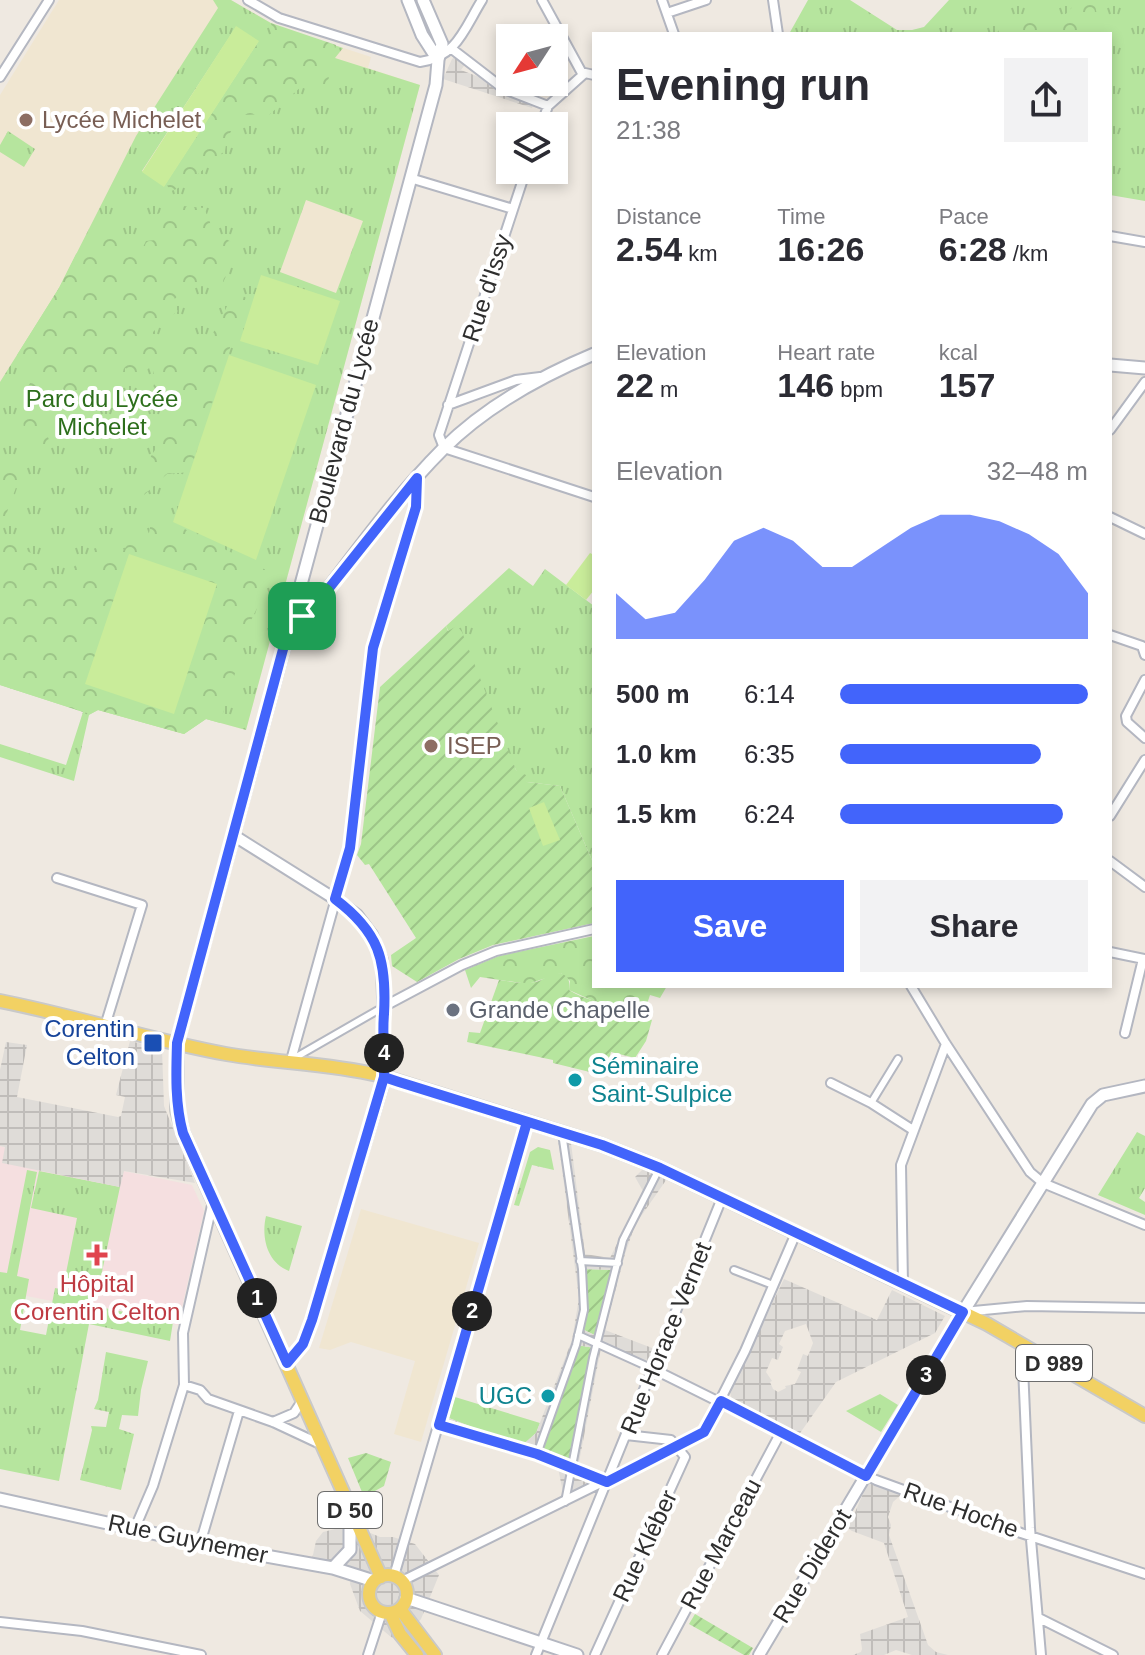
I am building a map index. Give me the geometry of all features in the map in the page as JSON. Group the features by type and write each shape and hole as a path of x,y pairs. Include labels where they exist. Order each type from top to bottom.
{"main road":[{"name":"D 50","path":"423,0 442,44 438,60"},
{"path":"408,1 422,35 438,60"},
{"name":"Boulevard du Lycée","path":"233,835 436,85 438,60"},
{"path":"292,616 310,612 444,448 512,395 541,377 592,355"},
{"path":"1112,365 1145,368"},
{"name":"D 50","path":"233,835 177,1043 177,1110 183,1133 287,1363 320,1444 350,1510 388,1579"},
{"name":"D 989","path":"0,1001 229,1054 341,1066 562,1133 660,1168 963,1312 1145,1416"},
{"path":"963,1312 1092,1104 1103,1095 1145,1086"},
{"name":"Rue Guynemer","path":"0,1499 200,1544 388,1579"},
{"path":"333,1568 350,1550 350,1510"},
{"path":"417,1655 400,1634 395,1608 388,1579 370,1587 369,1598 375,1608 395,1608 539,1649 577,1655"},
{"path":"395,1608 435,1655"}],"street":[{"path":"2,71 49,0"},
{"path":"248,0 289,21 420,62 438,60 452,49 482,0"},
{"path":"542,0 583,75"},
{"path":"662,0 673,32"},
{"path":"667,13 706,0"},
{"path":"773,0 778,32"},
{"path":"452,49 504,89 548,106"},
{"path":"546,112 548,106 583,75 592,75"},
{"path":"410,178 513,209"},
{"name":"Rue d'Issy","path":"444,448 439,435 521,184"},
{"path":"1112,236 1145,242"},
{"path":"448,405 516,380 541,377"},
{"path":"1112,427 1145,382"},
{"path":"444,448 592,496"},
{"path":"291,1060 350,848 373,648 416,507 417,478"},
{"path":"1112,518 1145,534"},
{"path":"1112,636 1142,646 1145,655"},
{"path":"1145,680 1126,716 1127,722 1145,738"},
{"path":"1112,813 1145,760"},
{"path":"233,835 357,915 372,935 382,960 384,1077 312,1320 303,1344 287,1363"},
{"path":"1112,862 1145,887"},
{"path":"57,878 142,905 105,1026"},
{"path":"291,1060 462,965 496,951 592,929"},
{"path":"1112,952 1144,959 1125,1033"},
{"path":"912,988 1030,1172 1043,1183 1145,1225"},
{"path":"903,1284 901,1165 946,1044"},
{"path":"871,1103 898,1059"},
{"path":"831,1083 871,1103 913,1130"},
{"path":"388,1579 439,1425 527,1122"},
{"path":"537,1454 584,1310 562,1133"},
{"path":"565,1502 597,1343 623,1240 660,1168"},
{"name":"Rue Horace Vernet","path":"539,1649 722,1198"},
{"path":"135,1528 153,1486 184,1385 183,1333 213,1201"},
{"path":"388,1579 565,1502 704,1432 770,1296 796,1233"},
{"path":"580,1261 618,1263"},
{"path":"734,1270 773,1285"},
{"path":"963,1312 1027,1306 1145,1308"},
{"name":"Rue Diderot","path":"759,1655 963,1312"},
{"path":"578,1335 653,1369"},
{"path":"1022,1344 1031,1535 1041,1655"},
{"name":"Rue Hoche","path":"653,1369 866,1476 1145,1574"},
{"path":"184,1385 200,1390 208,1399 273,1422 320,1444"},
{"path":"273,1422 294,1413 302,1401"},
{"path":"200,1544 239,1411"},
{"path":"439,1425 537,1454 607,1482"},
{"name":"Rue Marceau","path":"662,1655 781,1432"},
{"path":"626,1435 671,1440 678,1447"},
{"name":"Rue Kléber","path":"595,1655 685,1457 678,1447"},
{"path":"368,1655 395,1608"},
{"path":"1039,1618 1113,1655"},
{"path":"0,1622 82,1631 201,1655"}],"shaded area":[{"name":"Parc du Lycée Michelet","path":"59,0 231,0 276,26 371,57 368,68 420,85 246,730 206,719 184,734 0,683 0,95"},
{"path":"456,56 466,63 461,70 479,77 496,90 496,96 507,96 533,104 532,108 443,79"},
{"path":"130,1041 162,1049 164,1106 195,1183 124,1171 120,1187 2,1163 5,1147 0,1146 0,1070 6,1042 27,1045 17,1097 118,1117 121,1116 125,1097 116,1095"},
{"path":"557,1131 570,1135 585,1254 610,1258 643,1191 635,1177 648,1164 671,1173 635,1225 605,1330 660,1351 651,1373 601,1348 579,1462 594,1471 610,1475 565,1502 558,1468 436,1432 441,1415 510,1442 526,1442 536,1433 572,1340 579,1298","holes":["582,1269 616,1270 598,1337 580,1328 584,1310","576,1345 595,1348 572,1467 537,1454"]},
{"name":"Hôpital Corentin Celton","path":"0,1146 120,1187 123,1171 192,1185 204,1211 178,1325 0,1291"},
{"path":"361,1209 479,1243 421,1442 394,1434 415,1361 351,1342 330,1350 319,1348"},
{"path":"784,1279 877,1320 892,1290 945,1316 935,1333 836,1382 798,1436 732,1400 730,1392","holes":["806,1324 813,1343 808,1356 803,1354 797,1370 801,1372 795,1384 785,1386 778,1392 773,1389 766,1372 772,1358 778,1360 783,1347 779,1344 785,1331"]},
{"path":"868,1482 902,1494 893,1502 888,1517 891,1525 889,1535 928,1645 936,1652 948,1655 912,1655 896,1650 884,1655 853,1655 862,1649 860,1634 908,1617 884,1543 843,1525 847,1517 853,1517"},
{"path":"351,1525 380,1537 393,1537 415,1544 439,1575 421,1619 398,1639 391,1637 360,1611 350,1584 351,1577 311,1564 316,1541 323,1532"}],"green space":[{"name":"Parc du Lycée Michelet","path":"213,0 231,0 276,26 343,48 335,58 420,85 246,730 206,719 184,734 98,710 89,715 74,781 0,757 0,744 66,765 83,712 0,685 0,382 59,288 136,136 218,8","holes":["236,27 258,42 164,186 142,171","306,200 363,221 336,293 280,272"]},
{"path":"808,0 850,0 897,30 912,30 924,27 949,0 1145,0 1145,201 1112,195 1112,32 790,32"},
{"path":"1079,0 1094,0 1103,32 1058,32 1063,17"},
{"path":"1024,14 1047,19 1054,24 1049,32 999,32 997,28 1010,17"},
{"path":"271,23 336,45 322,96 301,87 270,114 241,115 227,138 225,151 192,179 171,191 166,184 259,41 276,52"},
{"path":"236,26 259,41 164,187 142,172"},
{"path":"8,131 35,149 24,167 0,152 0,145"},
{"path":"173,205 204,208 214,232 233,243 230,267 222,285 188,287 169,304 178,311 139,346 207,341 235,291 251,301 253,309 232,341 190,472 167,474 144,495 151,456 182,409 152,392 155,380 152,366 141,374 125,368 125,386 105,378 92,383 94,402 74,398 65,421 53,421 46,431 49,440 46,445 36,446 26,436 18,401 39,370 17,355 59,288 76,254 96,238 102,240 116,236 129,241 126,258 140,253 146,241 165,239 151,218"},
{"path":"261,275 340,301 318,365 240,341"},
{"path":"229,355 316,385 256,560 173,522"},
{"path":"12,454 22,459 23,468 1,529 13,544 31,553 43,571 59,580 95,548 122,552 134,537 149,533 153,513 266,570 264,593 248,628 243,630 246,637 220,723 206,719 184,734 98,710 90,714 0,685 0,456"},
{"path":"129,554 217,584 174,714 85,684"},
{"path":"592,554 592,592 586,600 566,585"},
{"path":"509,568 533,586 545,569 592,604 592,860 560,786 527,782 516,770 446,626"},
{"path":"446,626 448,631 457,626 516,770 526,775 527,782 560,786 592,860 592,923 493,945 417,982 392,966 391,955 416,938 369,864 365,865 357,855 361,844 380,687"},
{"path":"544,802 560,840 543,846 529,808"},
{"path":"592,936 592,988 666,988 660,998 650,995 647,1004 630,998 617,1006 598,1003 569,990 570,981 561,973 528,984 480,977 471,988 465,970 499,956"},
{"path":"561,973 568,980 569,990 617,1006 630,998 626,1010 652,1020 646,1041 635,1058 611,1052 604,1077 553,1063 553,1060 467,1042 469,1032 480,1033 499,980 532,983 550,974"},
{"path":"1137,1132 1145,1136 1145,1188 1139,1198 1145,1202 1145,1215 1098,1195"},
{"path":"538,1147 550,1150 554,1170 532,1165 519,1206 514,1205 530,1152"},
{"path":"27,1170 37,1172 17,1276 29,1279 20,1330 46,1335 55,1288 92,1295 90,1305 173,1322 170,1341 89,1324 59,1481 0,1469 0,1272 7,1273"},
{"path":"39,1171 120,1187 99,1286 65,1278 77,1218 31,1208"},
{"path":"266,1216 302,1226 289,1271 275,1262 267,1248 264,1232"},
{"path":"582,1269 617,1270 599,1337 580,1328"},
{"path":"576,1345 595,1348 572,1468 537,1454"},
{"path":"106,1352 148,1361 138,1416 122,1415 119,1429 134,1434 121,1490 80,1480 91,1426 106,1427 109,1412 94,1409"},
{"path":"880,1394 898,1405 881,1432 846,1411"},
{"path":"455,1397 540,1423 536,1433 526,1442 510,1442 449,1418"},
{"path":"366,1453 391,1462 384,1486 364,1497 348,1458"},
{"path":"695,1614 753,1648 749,1655 689,1624"}],"place":[{"name":"Lycée Michelet","path":"26,120"},
{"name":"ISEP","path":"431,746"},
{"name":"Grande Chapelle","path":"453,1010"},
{"name":"Corentin Celton","path":"153,1043"},
{"name":"Séminaire Saint-Sulpice","path":"575,1080"},
{"name":"Hôpital Corentin Celton","path":"97,1255"},
{"name":"UGC","path":"548,1396"}],"route":[{"path":"302,616 292,616 177,1043 176,1066 177,1110 183,1133 287,1363 303,1344 312,1320 384,1077 399,1082 527,1122 439,1425 537,1454 607,1482 704,1432 721,1401 866,1476 963,1312 660,1168 602,1145 384,1077 382,960 372,935 357,915 335,899 350,848 373,648 416,507 417,478 310,612 302,616"}]}
